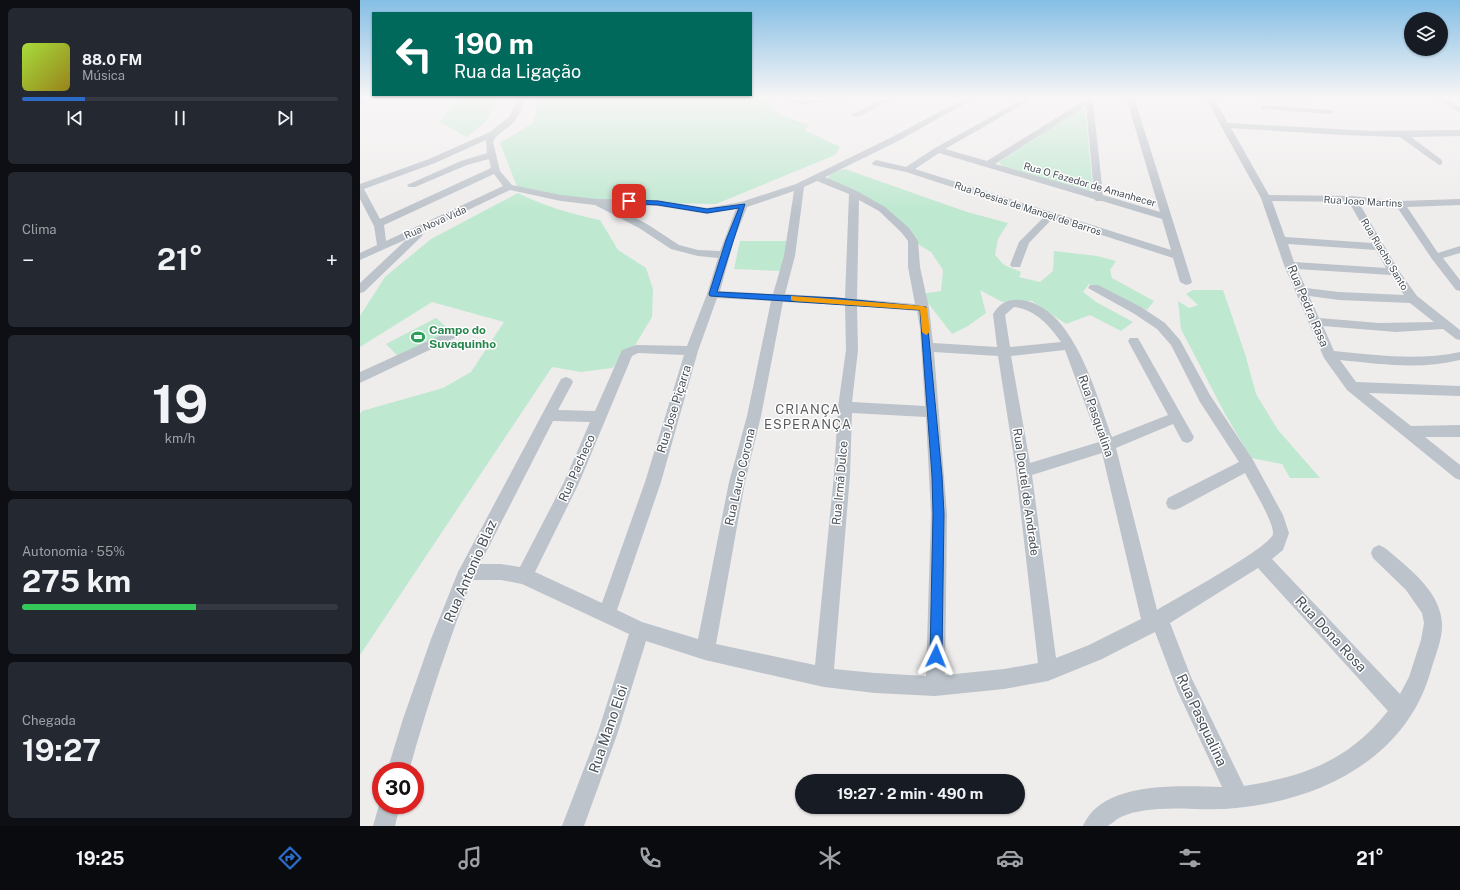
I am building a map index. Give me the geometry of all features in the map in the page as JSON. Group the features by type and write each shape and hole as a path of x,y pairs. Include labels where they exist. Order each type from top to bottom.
{"street":[{"path":"360,187 489,136"},
{"path":"492,136 489,142 495,170 510,187 561,198 597,202 644,202 707,211 743,205 800,186 901,136"},
{"path":"908,170 961,136"},
{"path":"987,165 1032,136"},
{"path":"1095,136 1099,199"},
{"path":"1142,136 1186,282"},
{"name":"Rua Pedra Rasa","path":"1230,136 1266,198 1290,265 1329,355 1352,387 1378,410 1460,474"},
{"path":"1405,136 1439,162"},
{"name":"Rua O Fazedor de Amanhecer","path":"938,150 1099,199 1167,217"},
{"path":"412,185 491,155"},
{"name":"Rua Poesias de Manoel de Barros","path":"876,163 908,170 1178,256"},
{"path":"378,224 495,170"},
{"path":"399,171 420,181"},
{"path":"817,178 854,193 882,209 905,230 913,241 914,267 923,308 927,347 939,514 935,686"},
{"name":"Rua Lauro Corona","path":"705,651 737,482 754,416 778,297 784,281 792,243 800,186"},
{"name":"Rua Nova Vida","path":"360,257 510,187"},
{"path":"360,190 378,224 382,246"},
{"name":"Rua Irmã Dulce","path":"824,677 842,475 845,407 852,350 851,302 854,193"},
{"name":"Rua Joao Martins","path":"1266,198 1352,199 1400,204 1460,202"},
{"name":"Rua Riacho Santo","path":"1352,199 1394,272 1413,299 1460,336"},
{"path":"597,202 643,226 675,246 698,253 725,255"},
{"path":"1400,204 1436,257 1460,287"},
{"name":"Rua Jose Piçarra","path":"607,614 653,482 692,351 743,205"},
{"path":"1016,265 1024,242 1050,216"},
{"path":"360,289 427,226"},
{"path":"1281,240 1380,247"},
{"path":"1436,257 1460,249"},
{"path":"1290,265 1394,272"},
{"path":"467,572 501,572 524,576 640,630 705,651 824,677 875,683 935,686 1004,679 1048,671 1095,652 1155,622 1260,558 1277,545 1281,533 1275,515 1248,464 1205,398 1176,343 1161,326 1137,310 1094,288"},
{"path":"1302,291 1339,296 1413,299"},
{"path":"713,294 778,297 923,308"},
{"name":"Rua Pasqualina","path":"999,314 1005,307 1012,303 1023,304 1041,313 1054,324 1070,345 1108,445 1155,622 1238,798"},
{"name":"Rua Doutel de Andrade","path":"999,314 1024,471 1048,671"},
{"path":"1314,320 1403,328 1445,325"},
{"path":"360,378 376,369 457,332"},
{"path":"1134,341 1187,436"},
{"path":"927,347 1004,352 1070,345"},
{"name":"Rua Pacheco","path":"524,576 572,483 624,357 629,351 636,349 692,351"},
{"path":"1329,355 1424,363 1441,361 1460,356"},
{"name":"Rua Antonio Blaz","path":"401,762 413,719 440,639 467,572 566,382"},
{"path":"1352,387 1415,391 1460,391"},
{"path":"845,407 932,412"},
{"path":"548,415 599,417"},
{"path":"1024,471 1108,445 1177,417"},
{"path":"1408,432 1460,431"},
{"path":"1174,503 1248,464"},
{"path":"1094,826 1107,813 1122,805 1141,801 1164,798 1238,798 1299,785 1326,776 1353,762 1372,747 1401,710 1420,678 1433,624 1427,603 1416,588 1379,553"},
{"name":"Rua Dona Rosa","path":"1260,558 1401,710"},
{"name":"Rua Mano Eloi","path":"572,826 608,732 640,630"},
{"path":"384,826 387,814"}],"green space":[{"path":"512,136 816,136 840,147 835,155 716,204 609,202 561,198 518,189 500,143"},
{"path":"1040,136 1088,136 1093,189 1086,191 1003,167 999,162"},
{"path":"845,169 967,212 1008,223 998,239 995,255 1004,265 1021,272 1019,277 1040,282 1053,271 1054,251 1097,256 1116,261 1110,270 1112,278 1154,301 1147,310 1089,284 1083,292 1096,302 1133,322 1121,331 1090,315 1066,324 1032,301 1002,302 980,290 986,313 968,326 952,334 921,294 941,291 943,270 931,252 913,241 882,209 828,182 829,173"},
{"path":"518,193 558,209 600,220 618,250 646,268 653,289 652,317 634,347 612,368 581,372 552,367 360,655 360,414 362,411 443,388 471,372 504,322 432,302 360,347 360,316 385,277 431,239"},
{"path":"740,241 790,241 783,271 734,269"},
{"path":"1193,290 1223,290 1246,357 1256,394 1278,430 1320,478 1290,478 1282,464 1251,458 1224,412 1181,329 1178,301 1189,308 1198,305 1186,294"},
{"name":"Campo do Suvaquinho","path":"436,318 451,331 399,357 386,344"}],"slow traffic":[{"path":"794,298 923,308 926,332"}],"place":[{"name":"Campo do Suvaquinho","path":"418,337"}],"district":[{"name":"CRIANÇA ESPERANÇA","path":"808,416"}],"route":[{"path":"629,201 658,203 707,211 743,205 729,240 713,294 778,297 923,308 926,328 939,514 936,656"}]}
